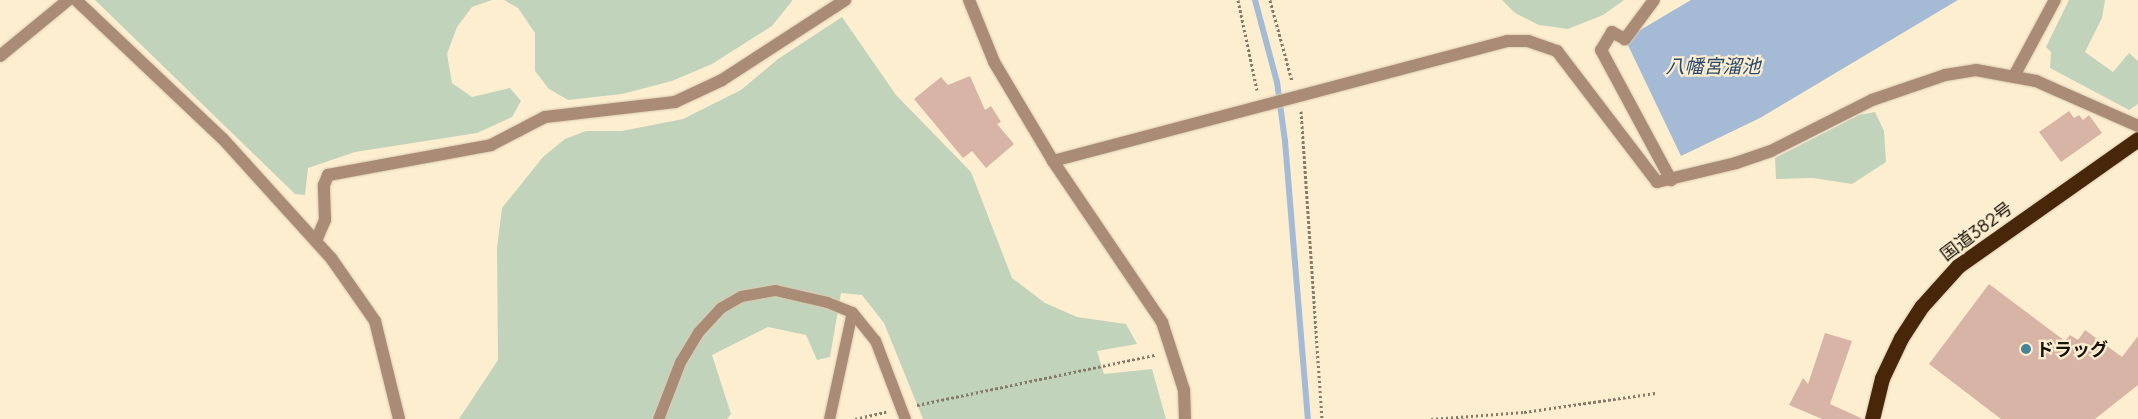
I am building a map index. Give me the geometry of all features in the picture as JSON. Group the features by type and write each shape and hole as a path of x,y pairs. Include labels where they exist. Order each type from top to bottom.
{"highway":[{"name":"国道382号","path":"1872,419 1882,378 1901,338 1922,306 1958,266 2138,139"}],"street":[{"path":"0,56 68,0"},
{"path":"76,0 223,139 316,241 375,321 400,419"},
{"path":"316,241 325,220 324,184 328,175 491,145 545,117 675,102 722,80 845,0"},
{"path":"969,0 994,62 1053,161 1162,322 1174,351 1184,390 1185,419"},
{"path":"1654,0 1626,39 1612,32 1601,50 1671,180"},
{"path":"2014,76 2055,0"},
{"path":"1053,161 1264,104 1294,98 1412,64 1507,41 1528,41 1556,51 1657,182 1671,180 1770,151 1872,100 1916,83 1976,70 2036,81 2138,126"}],"lane":[{"path":"658,419 680,362 698,332 720,308 741,296 775,290 827,302 852,312 875,340 903,414"},
{"path":"829,419 852,312"}],"path":[{"path":"1238,0 1264,104"},
{"path":"1270,0 1294,98 1305,129 1322,419"},
{"path":"855,419 903,414 1174,351"},
{"path":"1431,419 1524,412 1656,392"}],"green space":[{"path":"95,0 492,0 472,7 457,27 447,54 452,83 472,97 510,88 521,101 512,117 477,133 355,152 308,168 305,195 295,194"},
{"path":"504,0 792,1 772,26 712,64 672,81 622,94 568,100 549,89 535,71 535,33 518,8"},
{"path":"1502,0 1624,0 1603,15 1568,29 1539,25 1515,13"},
{"path":"2069,0 2105,0 2102,18 2085,52 2113,72 2129,53 2138,61 2138,104 2129,110 2050,68 2051,52 2046,47"},
{"path":"842,17 896,95 971,172 1012,278 1045,303 1077,317 1126,324 1137,344 1097,351 1104,374 1152,369 1166,419 923,419 884,323 862,295 841,293 830,357 817,360 806,335 768,327 712,355 731,414 727,419 459,419 498,360 497,248 502,208 543,157 565,139 586,131 622,131 683,119 741,90 778,59"},
{"path":"1875,112 1884,131 1886,162 1852,184 1813,178 1776,179 1775,158 1859,115"}],"water":[{"name":"八幡宮溜池","path":"1691,0 1958,0 1760,118 1681,156 1625,39"}],"building":[{"path":"970,76 985,110 991,106 1001,122 997,124 1014,144 986,168 972,151 963,158 914,99 941,77 948,85"},
{"path":"2069,111 2074,118 2079,115 2083,120 2089,115 2102,133 2061,162 2039,132"},
{"name":"ドラッグ","path":"1989,284 2065,341 2070,335 2078,340 2085,330 2122,357 2138,336 2138,385 2095,419 2001,419 1929,364"},
{"path":"1825,333 1852,341 1830,404 1863,419 1822,419 1789,405 1803,378 1808,384"}],"waterway":[{"path":"1255,0 1277,82 1285,141 1308,419"}],"place":[{"name":"ドラッグ","path":"2026,349"}]}
